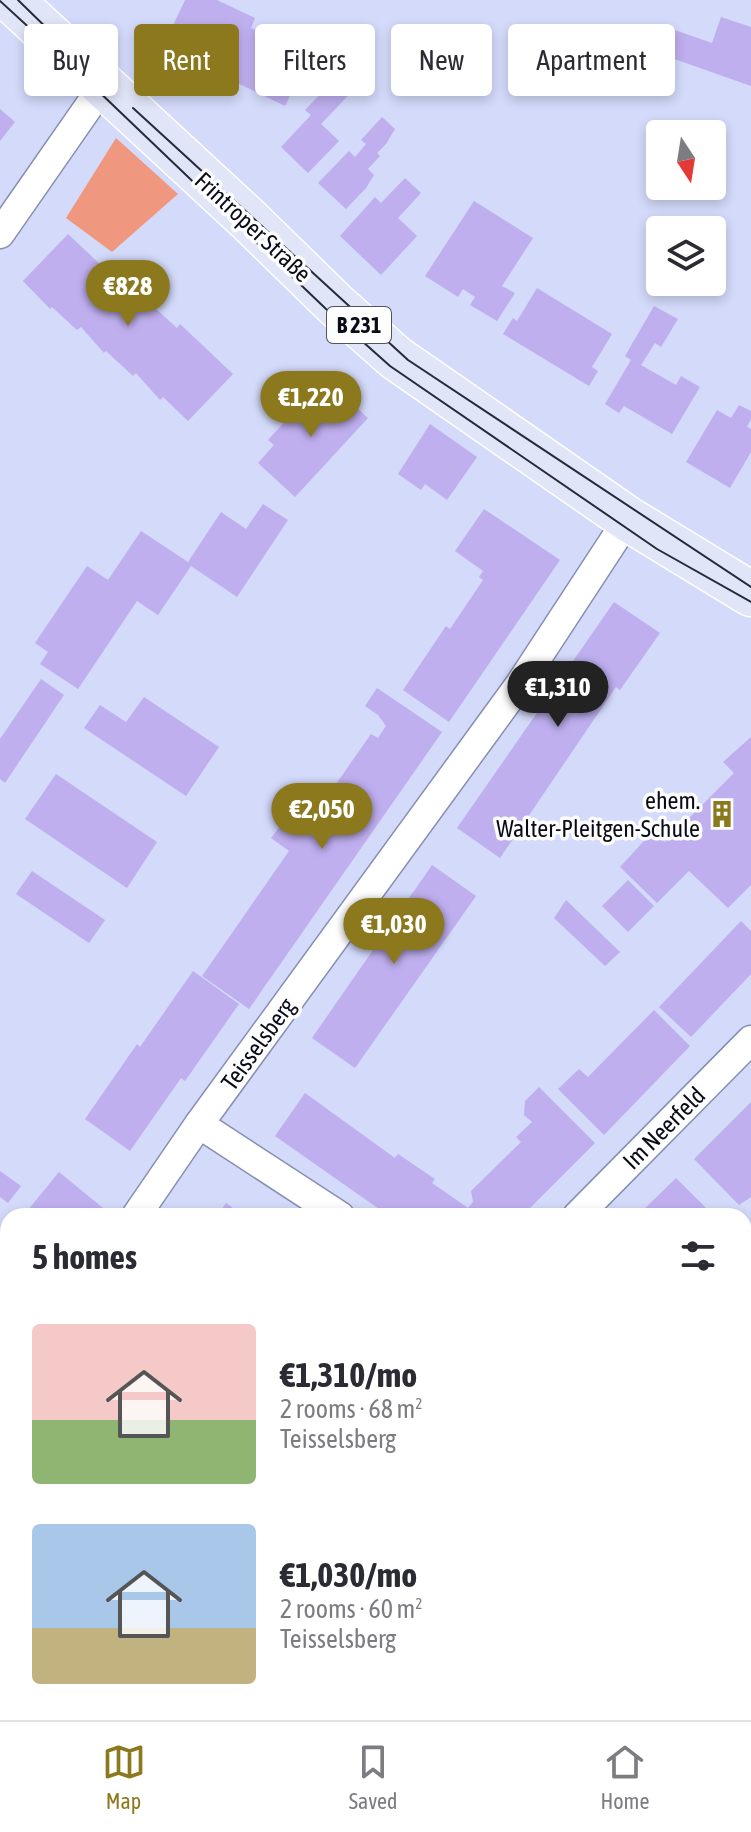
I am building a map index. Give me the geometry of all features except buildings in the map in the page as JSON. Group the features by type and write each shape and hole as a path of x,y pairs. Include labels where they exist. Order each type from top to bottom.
{"main road":[{"name":"Frintroper Straße","path":"11,0 37,24"},
{"name":"Frintroper Straße","path":"114,96 396,358 628,519 751,594"}],"street":[{"path":"0,234 96,96"},
{"name":"Teisselsberg","path":"141,1208 199,1124 520,684 628,519"},
{"name":"Im Neerfeld","path":"585,1208 751,1040"},
{"path":"199,1124 328,1208"}],"shaded area":[{"path":"116,138 178,194 112,252 66,218"}],"tram line":[{"path":"18,0 43,24"},
{"path":"0,1 390,366 657,549 751,602"},
{"path":"133,108 408,360 751,587"}],"place":[{"name":"ehem. Walter-Pleitgen-Schule","path":"722,814"}]}
